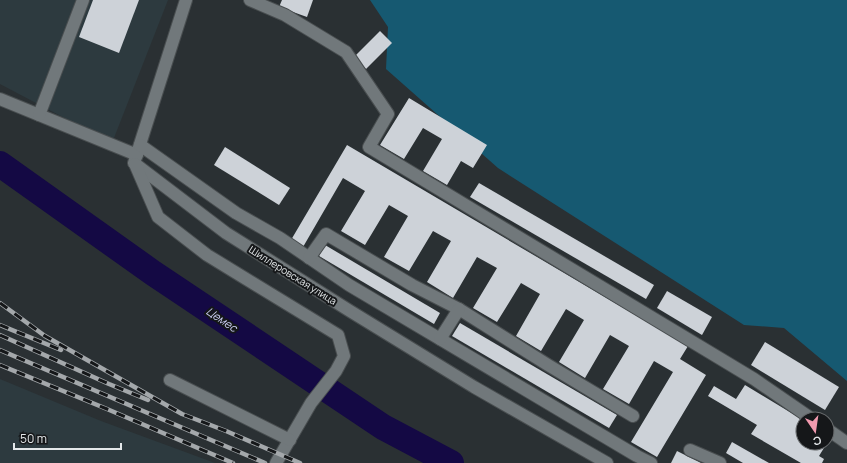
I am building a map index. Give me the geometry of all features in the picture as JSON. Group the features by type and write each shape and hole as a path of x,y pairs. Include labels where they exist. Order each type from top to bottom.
{"street":[{"path":"39,115 83,0"},
{"path":"186,0 137,154 158,217 207,255 338,335 344,356 336,371 311,403 276,463"},
{"path":"250,0 284,15 346,52 388,114 369,147 754,379 800,411"},
{"path":"0,98 137,154 280,238 349,285 651,463"},
{"name":"Шиллеровская улица","path":"137,154 226,233 474,387 608,463"},
{"path":"309,258 326,234 412,286 459,309 633,416"},
{"path":"440,338 459,309"},
{"path":"170,380 290,440"},
{"path":"835,435 847,443"},
{"path":"690,450 720,463"}],"shaded area":[{"path":"0,0 168,0 112,143 0,84"},
{"path":"370,0 847,0 847,381 784,328 744,325 498,168 386,69 388,27"},
{"path":"0,379 101,421 215,463 0,463"}],"building":[{"path":"93,0 139,0 119,53 79,37"},
{"path":"282,0 313,0 307,17 279,7"},
{"path":"380,31 392,43 366,69 354,57"},
{"path":"409,98 487,145 473,168 461,161 447,185 423,171 442,139 423,128 404,159 380,145"},
{"path":"347,145 688,346 680,359 706,375 657,457 631,442 673,372 654,361 629,404 603,389 629,346 610,335 585,378 559,362 584,320 566,309 541,351 516,336 540,294 521,283 497,322 473,308 497,268 477,257 453,298 427,282 451,241 433,231 409,271 384,257 408,216 389,205 365,245 341,231 365,191 343,178 303,247 291,240"},
{"path":"225,147 290,188 279,205 214,165"},
{"path":"479,183 654,285 646,299 470,197"},
{"path":"325,245 440,313 434,324 319,256"},
{"path":"667,291 712,317 702,335 657,308"},
{"path":"460,323 617,415 609,428 452,336"},
{"path":"765,342 839,387 825,410 751,365"},
{"path":"745,385 795,415 795,451 822,451 819,456 824,459 822,463 801,463 751,434 757,425 708,396 714,386 736,399"},
{"path":"732,442 769,463 743,463 726,453"},
{"path":"677,451 701,463 671,463"}],"waterway":[{"name":"Цемес","path":"0,164 153,273 383,427 451,463"}],"railway":[{"path":"0,303 45,336 182,414 300,463"},
{"path":"0,325 61,350"},
{"path":"0,335 148,400"},
{"path":"0,350 265,463"},
{"path":"0,365 233,463"}]}
